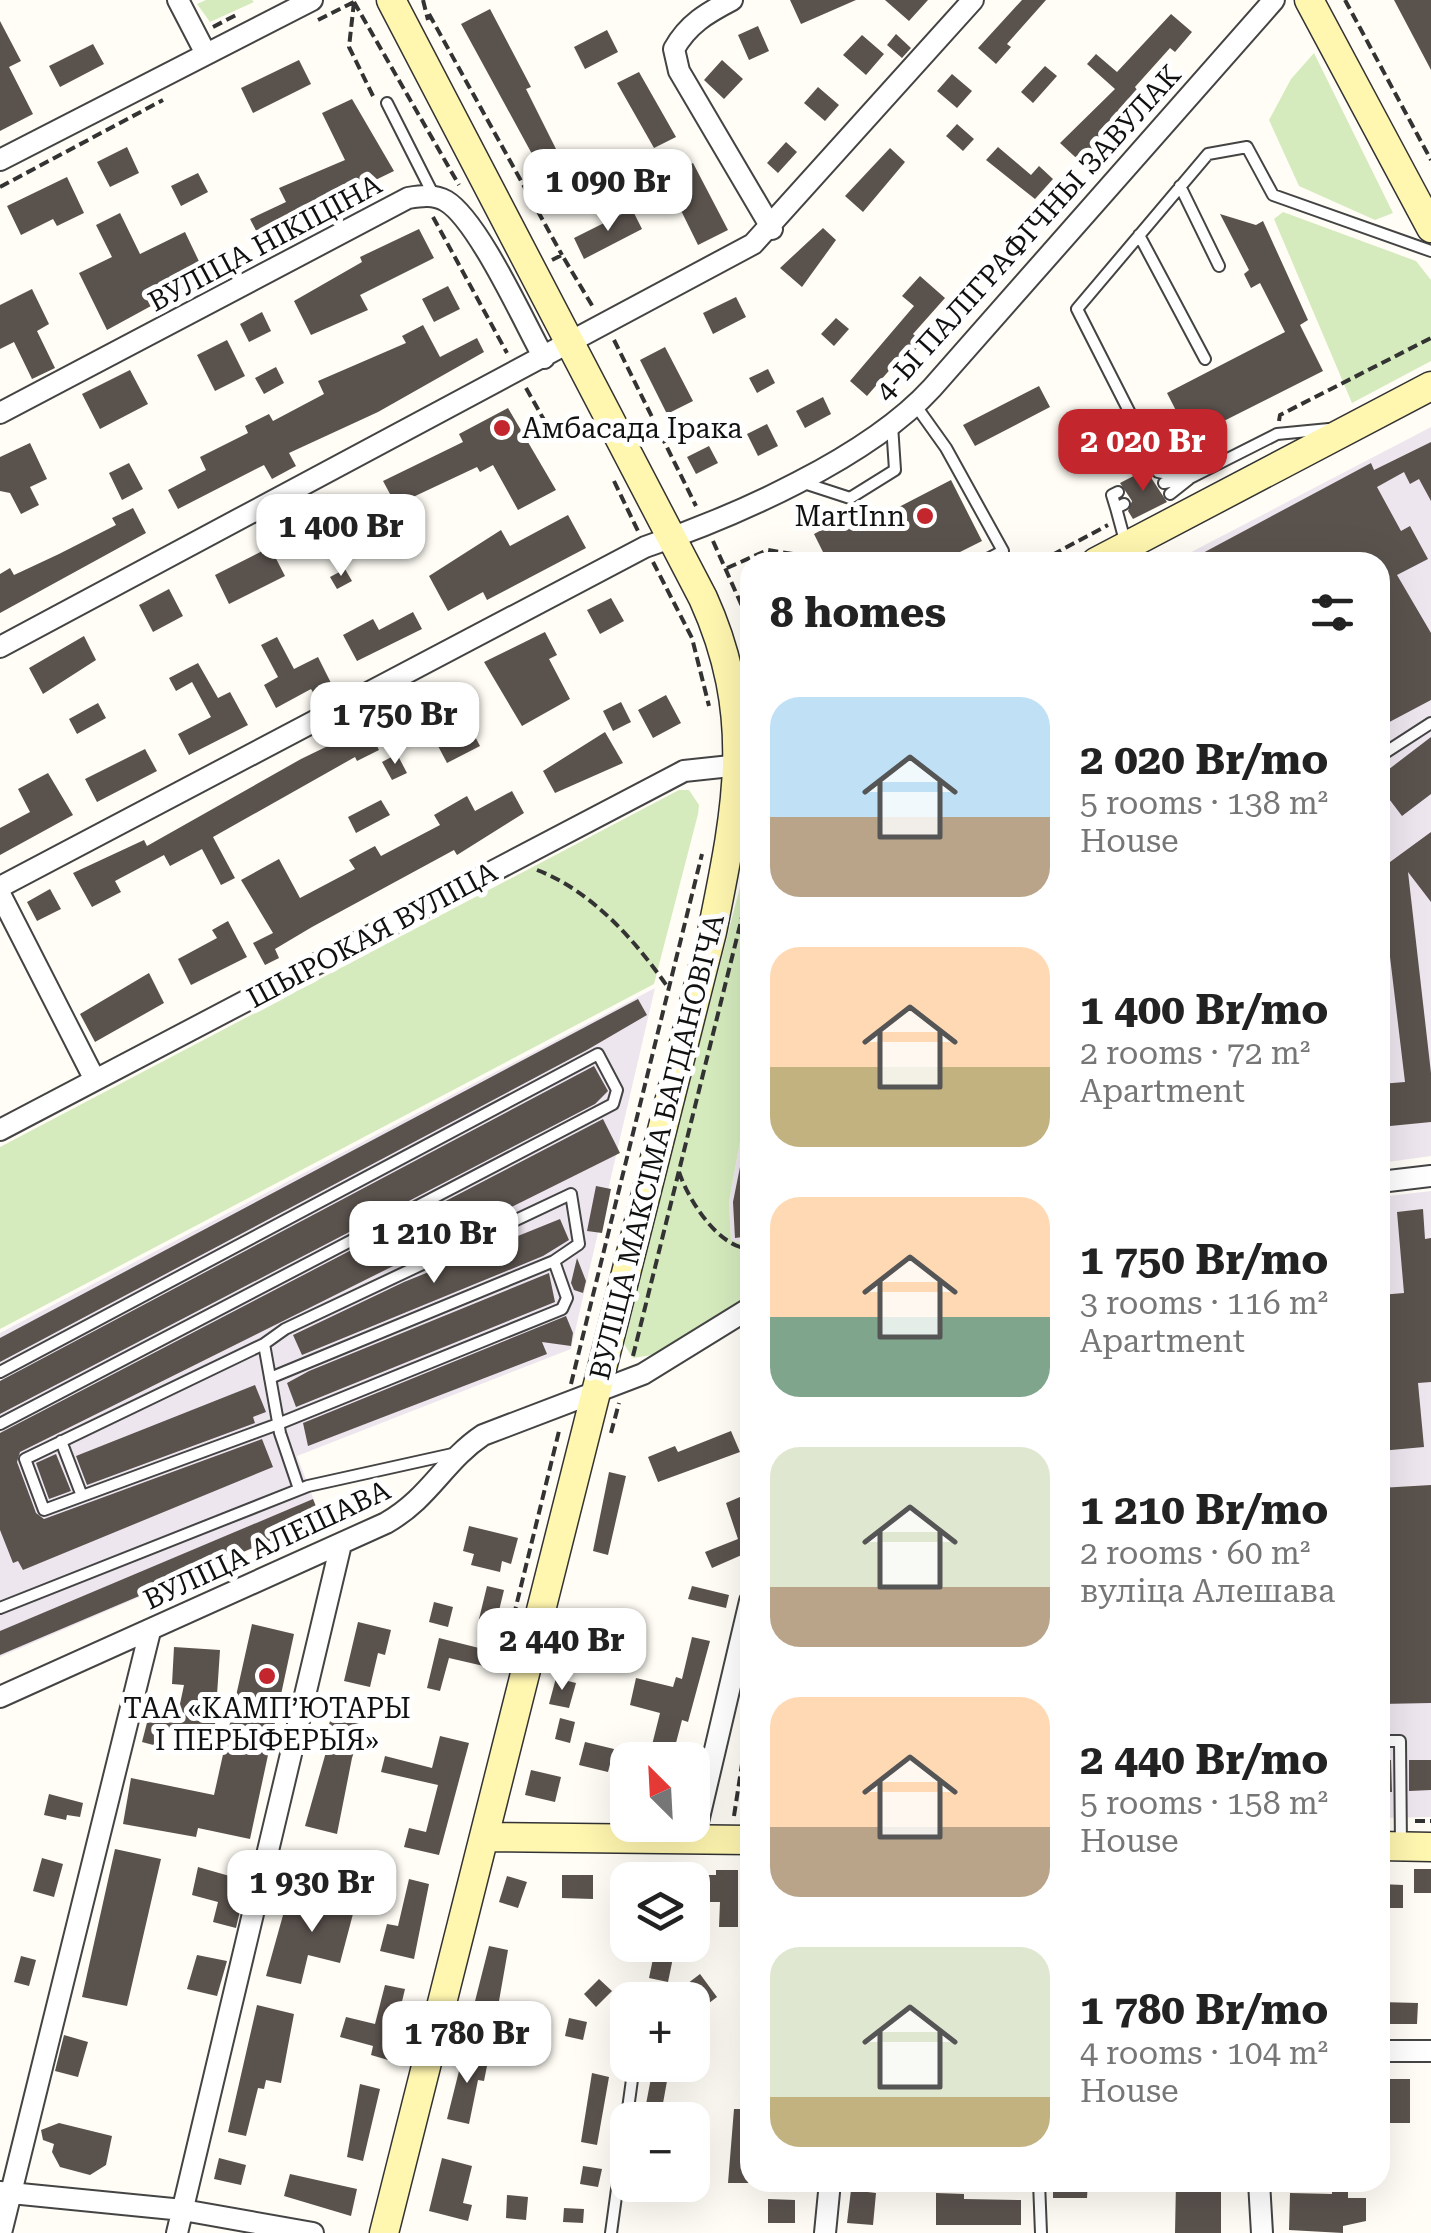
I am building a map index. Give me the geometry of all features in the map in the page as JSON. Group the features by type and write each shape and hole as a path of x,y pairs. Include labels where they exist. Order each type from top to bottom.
{"main road":[{"name":"ВУЛІЦА МАКСІМА БАГДАНОВІЧА","path":"391,0 717,629 732,680 740,732"},
{"path":"1308,0 1431,228"},
{"path":"1102,552 1123,518 1355,426 1431,386"},
{"path":"732,680 740,691"},
{"name":"ВУЛІЦА МАКСІМА БАГДАНОВІЧА","path":"384,2233 712,932 740,789"},
{"path":"484,1836 610,1838"},
{"path":"710,1839 740,1840"},
{"path":"1391,1846 1431,1847"}],"street":[{"path":"732,0 702,16 684,32 674,50 678,71 772,229"},
{"path":"0,647 753,244 772,229 973,0"},
{"name":"4-Ы ПАЛІГРАФІЧНЫ ЗАВУЛАК","path":"0,890 645,546 672,538 798,481 892,425 916,406 1274,0"},
{"path":"183,2 201,44"},
{"path":"0,160 201,44 315,10"},
{"path":"428,196 467,221 544,358"},
{"name":"ВУЛІЦА НІКІЦІНА","path":"0,413 408,198 428,196"},
{"name":"ШЫРОКАЯ ВУЛІЦА","path":"0,1130 684,771 740,765"},
{"path":"0,890 95,1080"},
{"path":"1390,1181 1431,1176"},
{"name":"ВУЛІЦА АЛЕШАВА","path":"0,1696 341,1544 413,1507 461,1452 493,1430 595,1394 667,1362 740,1315"},
{"path":"177,2233 341,1544"},
{"path":"0,2233 5,2192 150,1631"},
{"path":"710,1771 740,1644"},
{"path":"1390,2050 1431,2052"},
{"path":"5,2192 183,2210 313,2233"},
{"path":"825,2233 829,2192"},
{"path":"1260,2192 1262,2233"}],"lane":[{"path":"382,105 428,196"},
{"path":"1190,478 1135,422 1077,309 1208,154 1247,147 1273,195 1431,251"},
{"path":"1180,186 1219,266"},
{"path":"1140,235 1205,359"},
{"path":"916,406 946,448 1003,552"},
{"path":"798,481 850,498 895,470 892,425"},
{"path":"1167,489 1277,434 1355,426"},
{"path":"1158,472 1190,478"},
{"path":"1118,492 1112,495 1123,518"},
{"path":"1390,750 1431,723"},
{"path":"0,1372 598,1054 617,1090 613,1104 0,1424"},
{"path":"270,1378 554,1261 579,1244 572,1194 285,1328 264,1344 25,1459 44,1510 278,1424 562,1309 567,1298 554,1261"},
{"path":"264,1344 278,1424 299,1490"},
{"path":"61,1442 82,1496"},
{"path":"0,1608 299,1490 461,1452"},
{"path":"1390,1740 1400,1741 1391,1846"},
{"path":"610,2233 632,2082"},
{"path":"1039,2192 1040,2233"}],"path":[{"path":"1344,0 1431,160"},
{"path":"315,10 354,2 349,47 382,105"},
{"path":"424,4 562,255"},
{"path":"201,44 245,11"},
{"path":"0,187 178,92"},
{"path":"428,196 552,434 585,418"},
{"path":"1277,434 1280,415 1431,338"},
{"path":"1059,552 1123,518"},
{"path":"727,568 740,562"},
{"path":"514,861 553,876 594,905 642,950 668,989"},
{"path":"625,1381 740,925"},
{"path":"679,1172 714,1229 730,1245 740,1247"},
{"path":"734,1816 740,1777"}],"shaded area":[{"path":"1431,427 1431,1156 1390,1162 1390,552 1191,552"},
{"path":"655,988 571,1349 297,1456 321,1519 0,1657 0,1333"},
{"path":"740,1141 740,1243 731,1240 729,1202"},
{"path":"1431,1191 1431,1817 1390,1818 1390,1196"}],"green space":[{"path":"206,0 254,2 210,22 197,4"},
{"path":"1314,53 1393,213 1375,220 1299,186 1269,120 1291,79"},
{"path":"1283,212 1416,261 1431,280 1431,361 1352,403 1274,219"},
{"path":"679,790 689,790 699,805 698,814 654,984 0,1329 0,1147"},
{"path":"740,887 740,1141 729,1202 731,1240 740,1242 740,1301 652,1355 633,1358 624,1344"}],"building":[{"path":"790,0 856,0 801,24"},
{"path":"885,0 928,0 909,21"},
{"path":"1022,0 1046,0 1007,44 1011,47 996,64 978,48"},
{"path":"1394,0 1431,0 1431,70"},
{"path":"490,9 531,87 526,89 557,151 562,149 587,197 562,209 461,24"},
{"path":"1171,14 1192,32 1175,52 1170,48 1135,87 1137,90 1117,113 1120,116 1100,138 1107,143 1086,167 1060,143 1115,89 1087,64 1096,54 1117,72"},
{"path":"0,21 21,61 9,67 33,114 0,131"},
{"path":"758,26 769,51 749,60 738,35"},
{"path":"607,30 618,52 585,69 574,47"},
{"path":"896,34 911,48 902,58 887,45"},
{"path":"862,35 884,54 866,75 843,55"},
{"path":"93,44 104,64 60,87 49,66"},
{"path":"299,60 311,84 253,113 241,88"},
{"path":"722,60 743,79 724,99 704,80"},
{"path":"1045,66 1057,76 1033,103 1021,92"},
{"path":"639,72 676,137 654,148 617,83"},
{"path":"952,74 972,91 957,108 937,91"},
{"path":"818,87 839,105 825,121 804,103"},
{"path":"352,99 394,171 363,186 361,181 280,220 287,233 263,244 250,219 286,202 279,188 345,160 322,113"},
{"path":"957,124 974,139 963,151 946,136"},
{"path":"786,142 797,152 778,173 767,163"},
{"path":"127,147 139,173 110,187 97,162"},
{"path":"998,147 1031,175 1039,166 1053,179 1035,199 986,160"},
{"path":"890,148 905,162 863,212 845,196"},
{"path":"693,163 728,230 698,245 665,178"},
{"path":"198,173 208,192 181,206 171,186"},
{"path":"67,177 84,213 57,226 53,219 21,235 7,206"},
{"path":"632,209 642,229 584,259 574,238"},
{"path":"120,213 140,254 185,232 206,276 107,330 79,273 112,257 96,225"},
{"path":"1220,214 1256,225 1263,221 1308,320 1300,325 1323,371 1190,438 1167,393 1285,332 1260,283 1251,288 1244,274 1249,270"},
{"path":"823,228 836,240 802,287 780,268"},
{"path":"419,229 434,258 360,295 368,310 311,335 294,301 362,262 360,257"},
{"path":"920,276 945,298 913,334 922,342 905,362 900,358 867,396 850,381 914,306 902,296"},
{"path":"448,286 460,309 434,322 422,299"},
{"path":"32,289 49,324 37,331 55,368 32,379 14,342 0,349 0,305"},
{"path":"736,297 746,317 713,334 703,313"},
{"path":"262,312 271,331 249,342 240,324"},
{"path":"836,318 849,329 834,346 821,334"},
{"path":"423,325 440,357 477,338 484,352 378,412 289,453 296,466 272,479 264,465 178,509 168,490 206,470 200,457 248,433 245,426 269,414 273,421 324,394 318,381 406,343 402,336"},
{"path":"227,340 245,376 215,391 197,355"},
{"path":"665,347 693,401 667,414 640,360"},
{"path":"276,367 284,383 264,394 255,378"},
{"path":"768,369 775,383 757,393 749,378"},
{"path":"130,370 148,404 100,429 82,394"},
{"path":"1039,386 1050,407 975,446 963,425"},
{"path":"823,397 831,414 805,428 796,411"},
{"path":"508,408 556,490 518,510 493,465 480,472 477,467 396,505 383,481 463,442 459,434"},
{"path":"767,424 778,446 758,456 747,434"},
{"path":"1431,442 1431,501 1419,479 1410,484 1404,472 1377,487 1401,531 1410,526 1428,559 1397,575 1431,633 1431,700 1390,722 1390,552 1205,552 1371,463 1374,470"},
{"path":"30,443 47,479 30,487 39,505 21,514 10,493 0,491 0,457"},
{"path":"709,446 718,463 696,474 687,457"},
{"path":"129,463 143,489 122,500 109,473"},
{"path":"1151,467 1150,476 1167,502 1133,519 1128,511 1132,501 1120,483"},
{"name":"MartInn","path":"951,480 982,541 960,552 823,552 814,534 861,509 868,523"},
{"path":"365,507 376,528 349,542 338,521"},
{"path":"133,508 146,533 0,613 0,574 10,568 14,575 59,554 116,525 112,518"},
{"path":"568,515 586,548 487,600 483,592 448,611 429,576 501,530 510,546"},
{"path":"308,519 321,543 307,551 294,526"},
{"path":"270,547 285,576 229,604 215,575"},
{"path":"345,569 352,581 337,589 330,577"},
{"path":"169,589 183,616 153,632 139,605"},
{"path":"611,598 624,621 600,634 587,610"},
{"path":"413,612 422,629 357,661 343,635 373,619 379,630"},
{"path":"545,632 557,655 549,659 570,699 522,726 484,662"},
{"path":"84,636 96,660 43,694 29,668"},
{"path":"277,637 294,669 318,657 332,685 314,694 311,689 276,708 264,685 278,677 261,645"},
{"path":"198,663 218,698 230,692 248,725 189,755 178,734 211,717 192,682 176,691 169,678"},
{"path":"423,690 430,704 448,695 467,732 471,729 480,746 447,763 428,727 418,732 401,701"},
{"path":"666,695 681,723 653,738 638,710"},
{"path":"621,702 631,722 613,731 603,711"},
{"path":"98,703 106,718 77,734 69,719"},
{"path":"367,727 379,750 357,761 355,757 213,837 235,878 221,885 202,849 170,866 164,855 115,881 121,892 92,907 73,873 144,840 147,846 301,759"},
{"path":"605,732 623,763 555,793 543,771"},
{"path":"1431,737 1431,794 1402,816 1390,800 1390,768"},
{"path":"145,749 157,771 97,802 85,779"},
{"path":"397,754 407,773 392,780 382,762"},
{"path":"48,773 73,815 0,855 0,828 30,812 18,789"},
{"path":"512,791 524,813 457,855 454,850 312,927 275,949 279,958 265,965 253,943 273,933 241,880 279,859 300,898 355,869 349,860 375,846 381,856 440,825 434,815 467,796 475,811"},
{"path":"381,800 390,815 356,833 348,817"},
{"path":"1431,832 1431,902 1408,872 1431,1073 1431,1122 1390,1126 1390,1083 1405,1082 1390,957 1390,862"},
{"path":"50,889 61,909 37,921 27,902"},
{"path":"228,921 247,957 191,985 178,959 217,938 212,930"},
{"path":"149,973 164,1003 95,1042 80,1014"},
{"path":"638,999 647,1015 587,1050 0,1362 0,1338"},
{"path":"594,1066 608,1091 595,1104 0,1414 0,1381"},
{"path":"603,1119 620,1153 20,1452 17,1462 36,1513 44,1519 262,1439 273,1467 23,1570 18,1561 13,1563 0,1530 0,1433"},
{"path":"740,1167 740,1237 735,1238 733,1202"},
{"path":"596,1186 611,1189 602,1233 587,1231"},
{"path":"1423,1209 1425,1239 1431,1238 1431,1382 1418,1383 1424,1447 1390,1450 1390,1294 1404,1293 1397,1212"},
{"path":"560,1219 569,1240 543,1256 302,1355 293,1335 404,1282"},
{"path":"577,1258 586,1281 583,1293 574,1290 571,1283"},
{"path":"549,1273 555,1302 296,1407 287,1383 309,1371"},
{"path":"566,1316 573,1333 571,1346 542,1342 547,1354 308,1446 303,1423"},
{"path":"255,1385 266,1412 253,1417 255,1423 87,1485 76,1456"},
{"path":"731,1431 740,1452 658,1482 648,1457 675,1446 678,1452"},
{"path":"56,1454 71,1491 49,1499 36,1463"},
{"path":"609,1472 626,1476 608,1555 593,1551"},
{"path":"1431,1485 1431,1703 1390,1704 1390,1487"},
{"path":"740,1497 740,1556 712,1568 705,1552 738,1539 726,1503"},
{"path":"313,1499 321,1519 0,1655 0,1631"},
{"path":"469,1526 518,1538 511,1564 502,1561 500,1572 471,1565 474,1554 463,1551"},
{"path":"487,1586 504,1590 496,1623 479,1619"},
{"path":"692,1586 729,1595 726,1608 688,1599"},
{"path":"434,1602 453,1607 448,1627 429,1622"},
{"path":"578,1609 595,1613 585,1650 564,1645"},
{"path":"358,1622 391,1630 385,1655 378,1653 370,1687 344,1681"},
{"path":"252,1624 294,1634 250,1839 198,1828 196,1837 123,1824 131,1778 214,1795"},
{"path":"692,1637 710,1641 688,1722 682,1720 676,1742 653,1742 660,1713 630,1705 636,1678 673,1687 676,1677 682,1679"},
{"path":"439,1638 491,1651 488,1667 449,1658 440,1691 427,1688"},
{"path":"174,1647 220,1650 214,1740 162,1729 157,1746 142,1742 150,1711 177,1718 184,1685 172,1684"},
{"path":"556,1678 576,1683 569,1708 549,1704"},
{"path":"331,1717 363,1725 352,1758 337,1834 305,1826 326,1752 322,1752"},
{"path":"560,1718 575,1722 570,1743 555,1739"},
{"path":"440,1736 469,1743 439,1855 404,1847 409,1828 426,1832 438,1785 381,1772 385,1756 432,1768"},
{"path":"585,1742 610,1748 608,1772 579,1765"},
{"path":"1409,1760 1431,1760 1431,1790 1409,1791"},
{"path":"531,1770 561,1777 555,1802 525,1795"},
{"path":"49,1794 83,1803 80,1817 67,1815 66,1820 44,1815"},
{"path":"115,1849 161,1859 127,2006 82,1997"},
{"path":"298,1854 339,1864 333,1888 292,1878"},
{"path":"42,1858 63,1864 54,1897 33,1891"},
{"path":"198,1867 247,1881 236,1928 213,1922 218,1902 192,1895"},
{"path":"1414,1869 1431,1869 1431,1893 1414,1893"},
{"path":"716,1870 738,1870 738,1927 719,1927 720,1902 710,1902 710,1875 716,1875"},
{"path":"562,1875 593,1875 593,1899 562,1898"},
{"path":"507,1876 527,1882 518,1908 499,1902"},
{"path":"409,1879 429,1884 414,1959 380,1951 387,1924 398,1926"},
{"path":"1390,1884 1403,1885 1403,1908 1390,1908"},
{"path":"322,1886 358,1895 340,1963 308,1955 301,1984 266,1976 285,1908 314,1916"},
{"path":"489,1946 508,1950 496,2018 472,2013"},
{"path":"197,1955 227,1961 217,1996 187,1989"},
{"path":"21,1956 36,1960 29,1986 14,1982"},
{"path":"652,1962 672,1962 668,1982 649,1978"},
{"path":"700,1974 706,1982 690,1982"},
{"path":"599,1979 610,1989 596,2007 584,1994"},
{"path":"385,1985 405,1989 388,2060 371,2055 373,2046 340,2037 346,2017 375,2024"},
{"path":"1390,2002 1418,2003 1417,2024 1390,2024"},
{"path":"257,2005 294,2014 281,2083 266,2080 264,2089 258,2088 246,2136 228,2132"},
{"path":"569,2018 587,2022 583,2040 565,2036"},
{"path":"64,2035 88,2042 78,2077 55,2071"},
{"path":"464,2051 489,2056 484,2081 478,2080 469,2124 447,2119"},
{"path":"592,2073 609,2077 597,2145 581,2142"},
{"path":"1390,2079 1410,2079 1410,2123 1390,2123"},
{"path":"650,2082 667,2082 663,2102 646,2102"},
{"path":"360,2084 380,2089 363,2161 347,2157"},
{"path":"734,2109 740,2109 740,2183 728,2183"},
{"path":"59,2123 112,2136 106,2165 90,2175 60,2167 52,2152 54,2144 43,2140 41,2130"},
{"path":"219,2158 246,2165 241,2185 214,2179"},
{"path":"442,2158 472,2166 463,2203 472,2205 468,2221 429,2211"},
{"path":"583,2166 602,2169 598,2187 580,2184"},
{"path":"290,2174 357,2189 351,2216 284,2196"},
{"path":"851,2192 876,2193 873,2225 847,2223"},
{"path":"1053,2192 1087,2192 1087,2198 1053,2198"},
{"path":"1176,2192 1221,2192 1221,2233 1175,2233"},
{"path":"1348,2192 1348,2198 1366,2198 1366,2221 1343,2226 1343,2233 1289,2230 1290,2193"},
{"path":"936,2193 964,2194 964,2199 1021,2200 1021,2225 936,2225"},
{"path":"507,2195 528,2197 526,2220 506,2218"},
{"path":"768,2199 795,2200 795,2223 768,2223"},
{"path":"564,2208 584,2209 583,2223 563,2222"}],"place":[{"name":"Амбасада Ірака","path":"502,428"},
{"name":"MartInn","path":"925,516"},
{"name":"ТАА «КАМПʼЮТАРЫ I ПЕРЫФЕРЫЯ»","path":"267,1676"}]}
